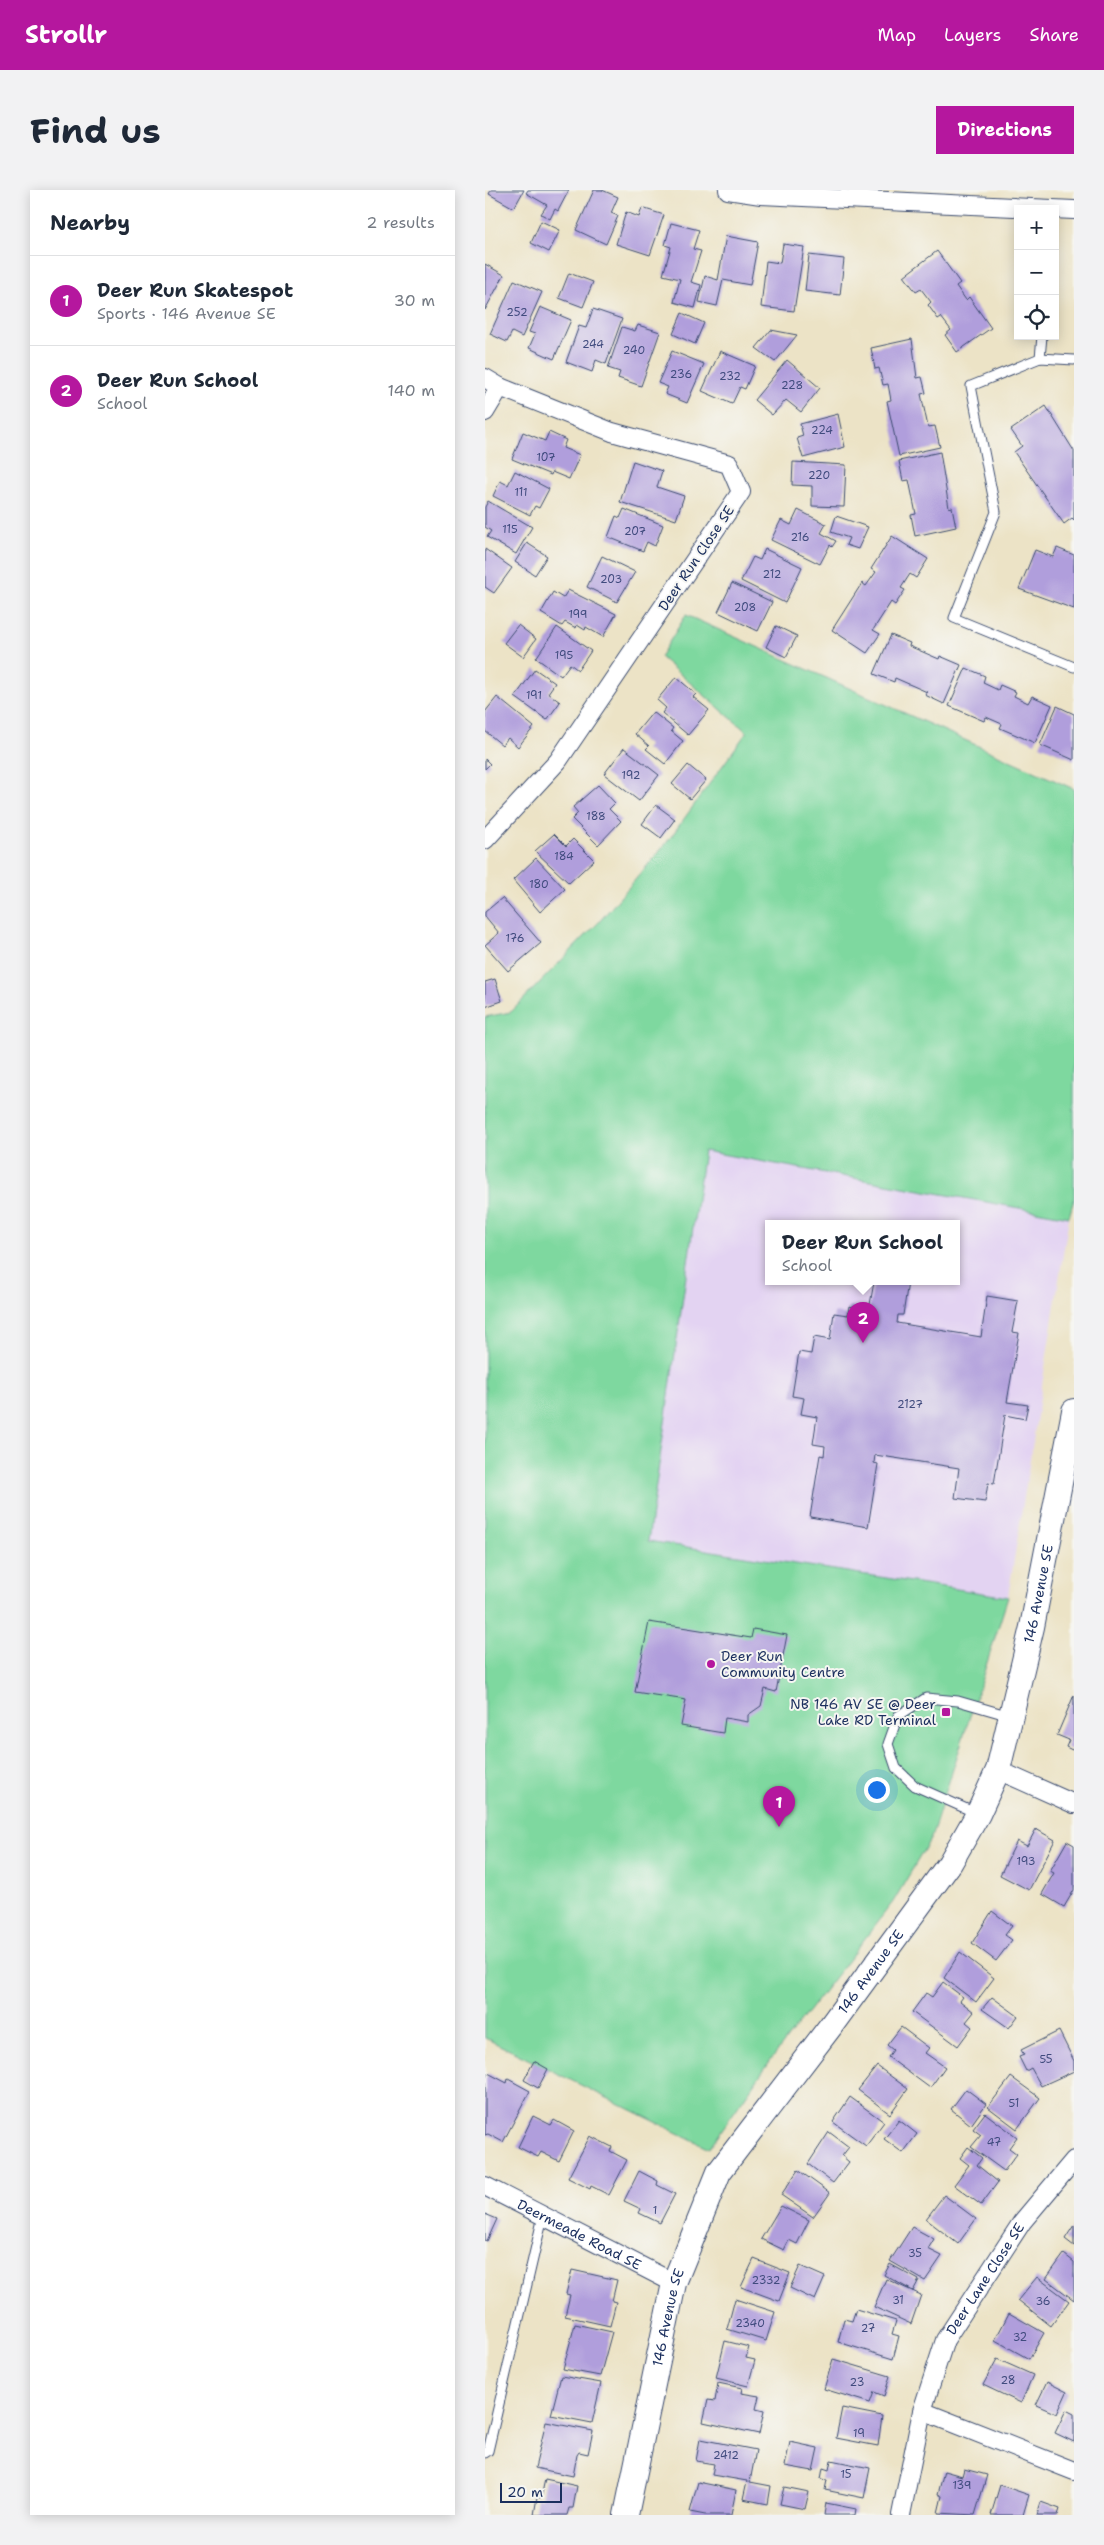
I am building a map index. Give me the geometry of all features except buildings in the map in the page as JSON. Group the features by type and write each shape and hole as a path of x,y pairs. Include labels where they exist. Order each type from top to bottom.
{"street":[{"path":"728,190 761,195 1014,207"},
{"path":"1059,209 1074,210"},
{"name":"Deer Run Close SE","path":"485,412 493,383 612,432 729,464 741,492 558,761 485,840"},
{"name":"146 Avenue SE","path":"626,2515 674,2283 719,2172 830,2027 950,1863 978,1814 998,1770 1032,1627 1074,1411"},
{"path":"998,1770 1074,1804"},
{"name":"Deer Lane Close SE","path":"901,2515 922,2411 945,2340 1022,2222 1074,2160"},
{"name":"Deermeade Road SE","path":"485,2186 674,2283"},
{"path":"922,2411 1074,2471"}],"lane":[{"path":"1040,358 1042,340"},
{"path":"1074,360 1040,358 971,386 997,512 954,618 1074,667"},
{"path":"978,1814 915,1786 896,1768 888,1744 898,1716 926,1698 958,1701 1012,1717"},
{"path":"485,2453 490,2442 543,2216"}],"shaded area":[{"path":"704,1150 1069,1217 1008,1597 648,1541"}],"green space":[{"path":"686,615 1074,789 1074,1199 1069,1217 704,1151 648,1541 1008,1597 931,1838 893,1902 770,2061 709,2148 485,2038 485,1017 511,1012 599,922 665,845 747,732 660,657"}],"place":[{"name":"Deer Run School","path":"863,1343"},
{"name":"Deer Run Community Centre","path":"711,1664"},
{"name":"NB 146 AV SE @ Deer Lake RD Terminal","path":"946,1712"},
{"name":"Deer Run Skatespot","path":"779,1827"}]}
